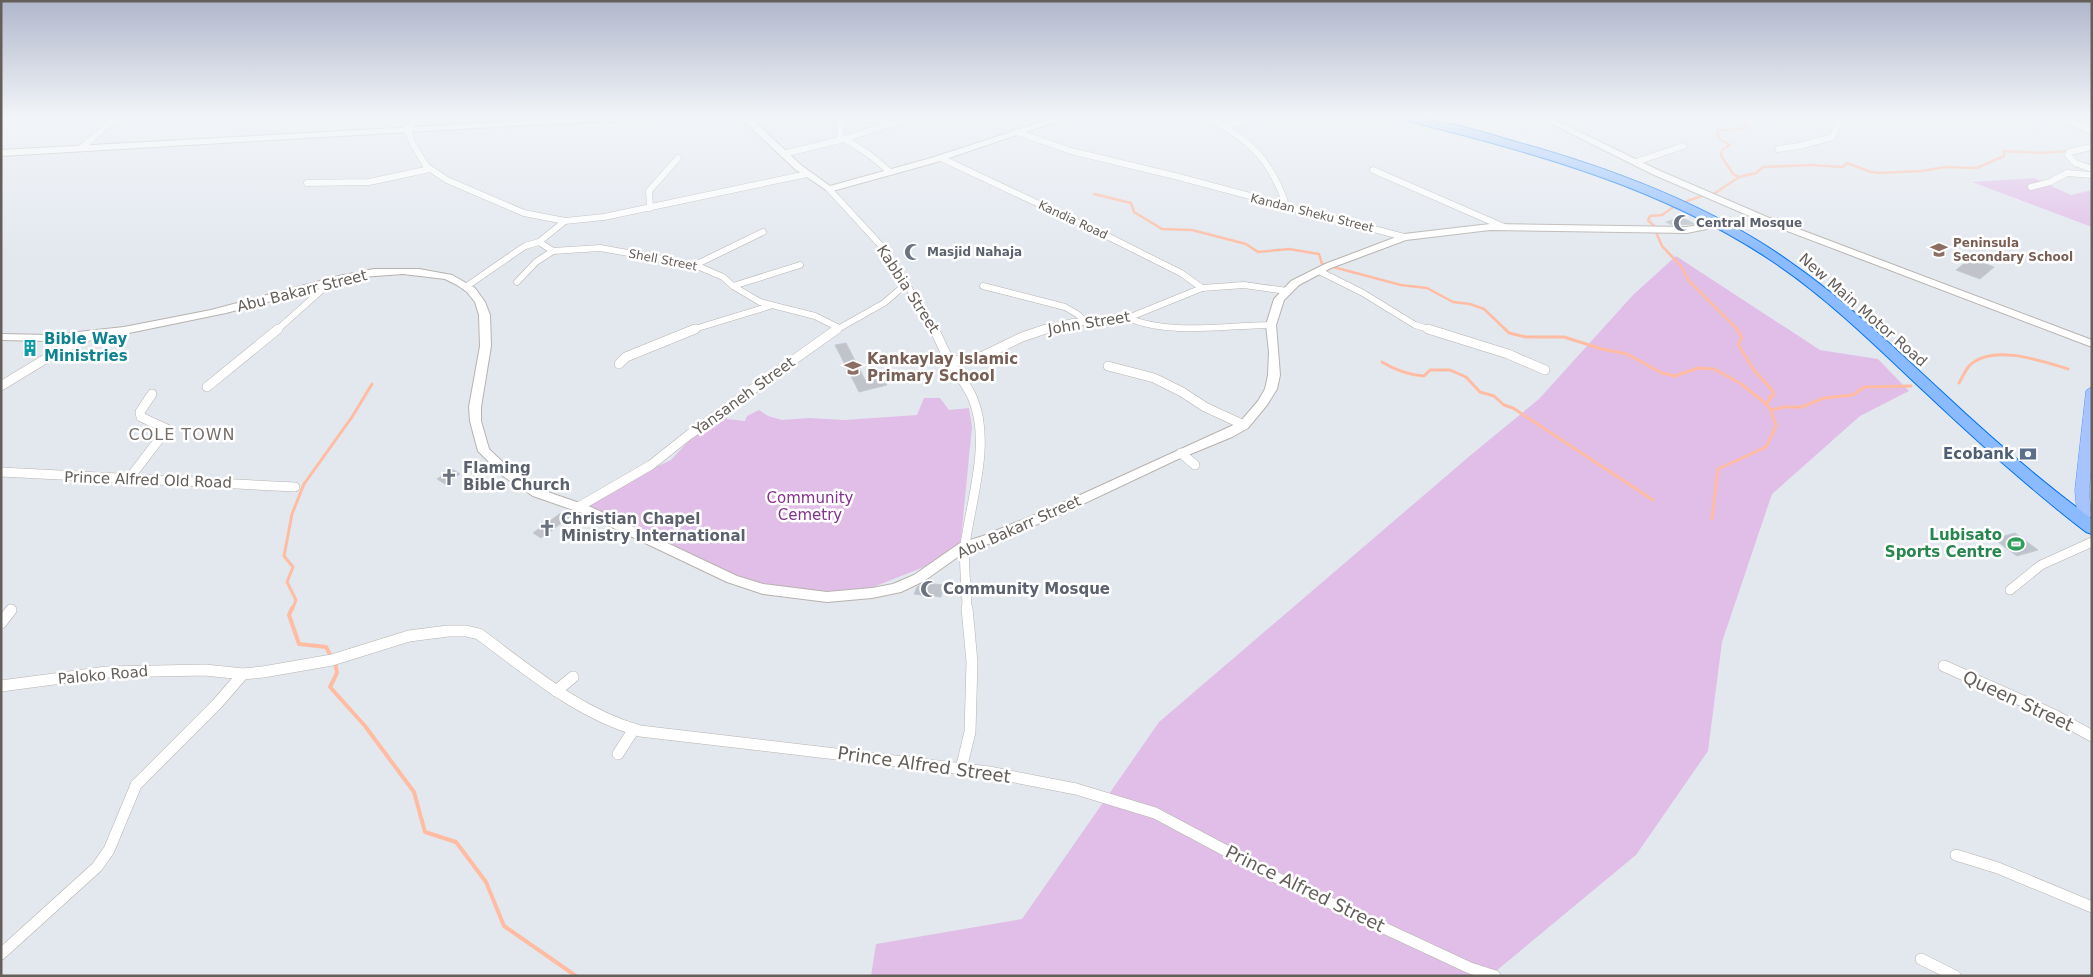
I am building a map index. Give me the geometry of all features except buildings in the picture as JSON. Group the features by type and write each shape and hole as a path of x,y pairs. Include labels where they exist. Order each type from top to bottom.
{"highway":[{"name":"New Main Motor Road","path":"1577,164 1672,200 1718,224 1788,266 1838,306 1997,452 2085,518"},
{"name":"New Main Motor Road","path":"1584,164 1616,174 1676,198 1735,228 1794,265 1845,305 2006,451 2085,518 2092,528"}],"main road":[{"path":"2085,518 2082,490 2092,391"}],"street":[{"path":"425,164 455,184 524,213 565,221 604,217 807,174"},
{"path":"650,208 649,191 673,164"},
{"name":"Kabbia Street","path":"795,164 829,189 885,250 931,323 950,362 973,398 980,436 973,508 965,546 968,628 972,662 970,732 962,770"},
{"path":"880,164 890,172"},
{"path":"829,189 920,164"},
{"name":"Kandia Road","path":"952,164 1111,238 1181,273 1202,288"},
{"name":"Kandan Sheku Street","path":"1123,164 1404,237"},
{"path":"1266,164 1282,189 1286,205"},
{"path":"1640,164 1764,219 2092,344"},
{"path":"2078,164 2092,169"},
{"path":"307,183 336,185 370,183 390,180 430,169"},
{"path":"1373,170 1504,227"},
{"path":"2031,187 2050,182 2067,173 2092,175"},
{"path":"467,286 525,246 539,242 565,221"},
{"path":"1287,291 1295,283 1328,266 1404,237 1504,227 1686,230 1718,224"},
{"path":"695,265 763,232"},
{"path":"517,282 536,262 553,251 539,242"},
{"name":"Shell Street","path":"553,251 600,248 695,265 723,276 733,286 760,302 815,316 839,328"},
{"path":"733,286 800,265"},
{"name":"Abu Bakarr Street","path":"1,337 48,338 124,331 196,316 362,274 400,271 446,275 467,286 480,300 487,321 475,408 480,442 486,454 505,472 527,487 545,496 580,506 732,579 763,589 827,598 872,593 896,588 919,578 965,546 987,540 1058,510 1228,434 1244,425 1263,403 1271,389 1274,375 1274,352 1271,324 1274,310 1279,300 1287,291"},
{"path":"1319,271 1363,293 1415,325 1508,354 1546,370"},
{"path":"207,386 272,336 333,280"},
{"name":"Yansaneh Street","path":"580,506 640,474 668,454 690,434 839,328 884,303 906,284"},
{"name":"John Street","path":"950,362 983,356 1022,337 1052,327 1086,322 1112,322 1128,318 1202,288 1244,285 1278,288 1287,291"},
{"path":"983,286 1056,305 1081,316 1086,322"},
{"path":"619,364 626,357 686,332 770,305"},
{"path":"1128,318 1139,324 1171,328 1271,324"},
{"path":"1,386 60,350 91,335"},
{"path":"1108,366 1154,378 1244,425"},
{"path":"128,480 168,429 151,424 141,418 140,412 152,394"},
{"path":"1181,454 1195,465"},
{"name":"Prince Alfred Old Road","path":"1,472 128,480 295,487"},
{"path":"2010,590 2041,565 2092,542"},
{"path":"1,623 11,610"},
{"name":"Prince Alfred Street","path":"243,674 332,660 409,636 448,631 466,631 479,634 556,691 615,724 634,729 989,772 1076,788 1155,813 1283,881 1470,968 1495,976"},
{"name":"Queen Street","path":"1944,666 2054,715 2092,736"},
{"name":"Paloko Road","path":"1,686 107,672 205,670 243,674"},
{"path":"1,954 97,867 109,850 136,785 217,704 243,674"},
{"path":"556,691 573,677"},
{"path":"618,754 634,729"},
{"path":"1956,855 1998,868 2092,907"},
{"path":"1921,959 1955,976"}],"green space":[{"path":"2034,178 2071,195 2092,190 2092,227 1972,182"},
{"path":"1676,256 1820,350 1878,359 1909,391 1860,416 1772,494 1722,642 1708,751 1636,855 1490,976 871,976 876,944 1022,919 1159,722 1539,399 1633,295"},
{"name":"Community Cemetry","path":"924,398 940,398 949,410 969,408 972,427 960,548 937,562 868,589 807,597 768,593 586,506 617,490 643,473 671,460 695,434 724,411 727,419 745,421 747,416 759,410 768,416 782,420 809,418 844,420 917,415"}],"waterway":[{"path":"1726,164 1733,174 1739,177"},
{"path":"1739,177 1756,173 1763,167 1811,165 1843,167 1846,164"},
{"path":"1849,164 1871,172 1880,173 1921,171 1945,167 1977,168 1987,164"},
{"path":"1712,195 1739,177"},
{"path":"1094,194 1131,203 1134,212 1162,229 1192,230 1246,244 1258,252 1289,249 1319,254 1322,264 1401,285 1427,288 1453,302 1470,304 1484,309 1506,330"},
{"path":"1687,201 1702,196"},
{"path":"1656,228 1648,220 1650,216 1662,215 1675,206"},
{"path":"1656,232 1662,246 1681,266 1688,280 1737,329"},
{"path":"1737,329 1742,338 1738,344 1753,369 1773,391 1774,395 1769,397 1770,399 1766,404"},
{"path":"1506,330 1509,333 1526,337 1564,337 1602,349 1627,354 1662,373 1675,376 1698,368 1714,369 1740,383 1766,404"},
{"path":"1959,383 1969,366 1979,359 1991,356 2004,355 2031,358 2068,369"},
{"path":"1382,362 1397,370 1413,375 1424,376 1430,370 1450,370 1466,377 1480,392 1494,396 1504,405 1513,408 1653,500"},
{"path":"292,610 296,600 287,582 293,567 284,556 292,514 304,484 352,417 372,384"},
{"path":"1771,410 1784,407 1802,407 1824,398 1853,395 1864,387 1911,386"},
{"path":"1766,404 1771,410"},
{"path":"1712,519 1718,469 1766,447 1776,426 1771,410"},
{"path":"292,608 289,615 299,644 326,647 331,656"},
{"path":"335,661 337,673 330,687 365,726 414,792 425,832 456,842 486,882 504,926 576,976"}],"place":[{"name":"Central Mosque","path":"1682,223"},
{"name":"Peninsula Secondary School","path":"1939,250"},
{"name":"Masjid Nahaja","path":"913,252"},
{"name":"Bible Way Ministries","path":"30,348"},
{"name":"Kankaylay Islamic Primary School","path":"853,368"},
{"name":"Ecobank","path":"2028,454"},
{"name":"Flaming Bible Church","path":"449,477"},
{"name":"Christian Chapel Ministry International","path":"547,528"},
{"name":"Lubisato Sports Centre","path":"2016,544"},
{"name":"Community Mosque","path":"929,589"}],"district":[{"name":"COLE TOWN","path":"182,434"}]}
